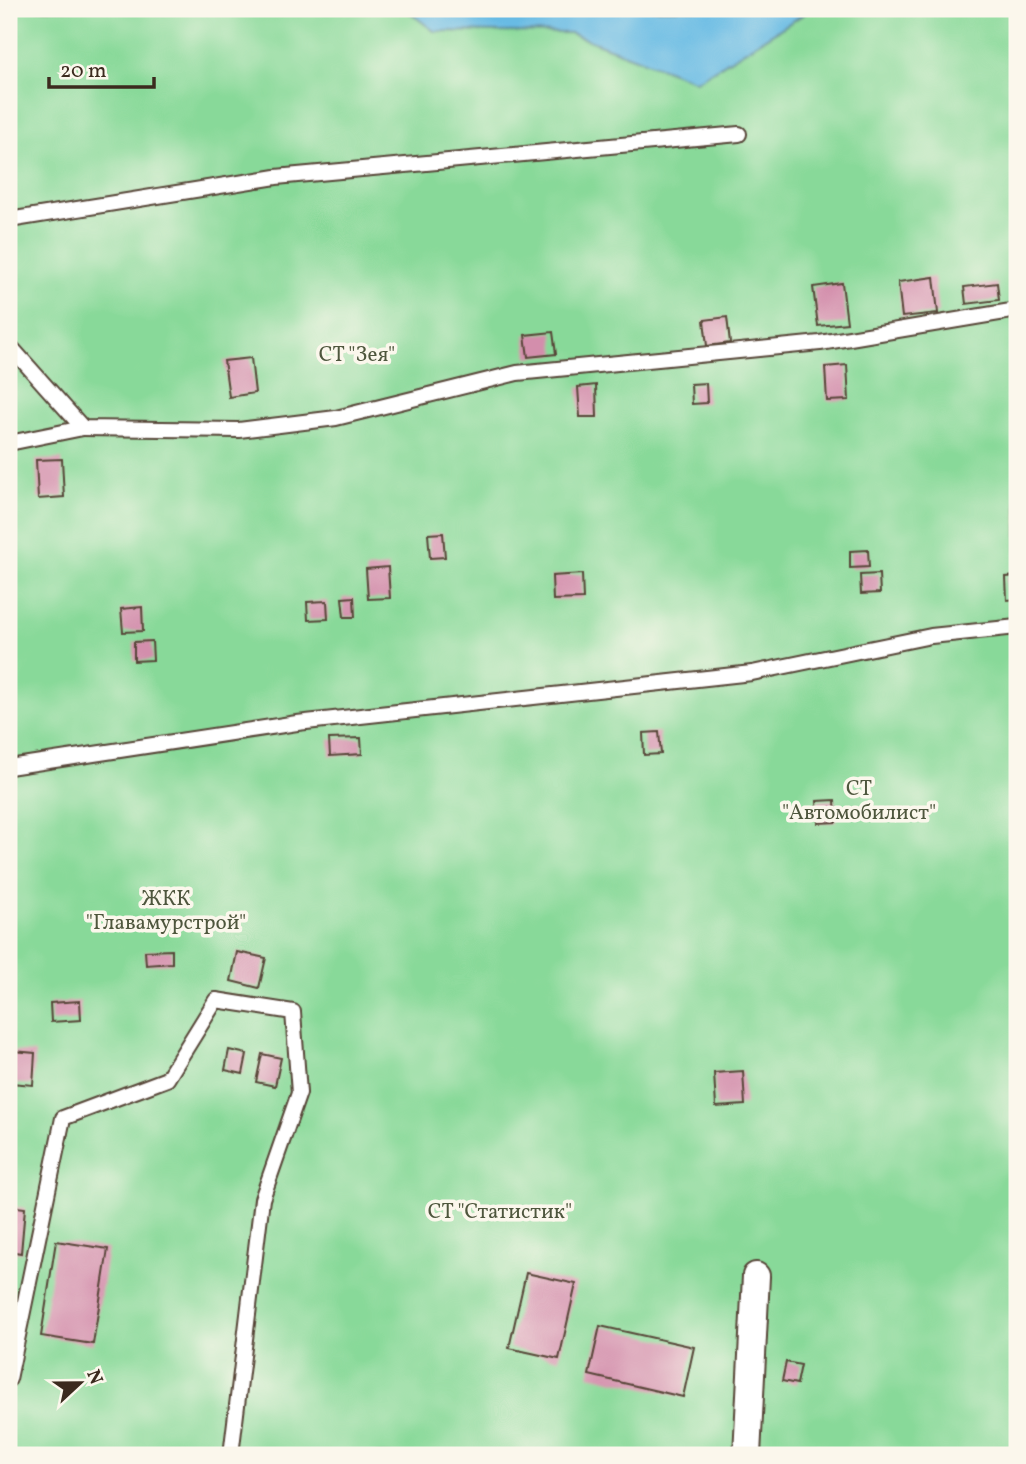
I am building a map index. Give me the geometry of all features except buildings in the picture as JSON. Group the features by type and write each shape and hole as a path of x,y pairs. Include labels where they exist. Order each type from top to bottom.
{"street":[{"path":"747,1455 756,1276"}],"lane":[{"path":"9,220 276,177 739,134"},
{"path":"9,443 83,428 239,430 336,418 517,373 820,343 1017,310"},
{"path":"9,345 83,428"},
{"path":"9,767 297,723 752,673 931,636 1017,626"},
{"path":"9,1379 63,1118 167,1079 216,1000 293,1012 299,1093 262,1199 231,1455"}],"green space":[{"path":"9,9 1017,9 1017,1455 9,1455"}],"water":[{"path":"405,9 812,9 696,81 570,33 434,31"}],"park label":[{"name":"СТ \"Зея\"","path":"357,354"},
{"name":"СТ \"Автомобилист\"","path":"859,800"},
{"name":"ЖКК \"Главамурстрой\"","path":"166,910"},
{"name":"СТ \"Статистик\"","path":"500,1211"}]}
